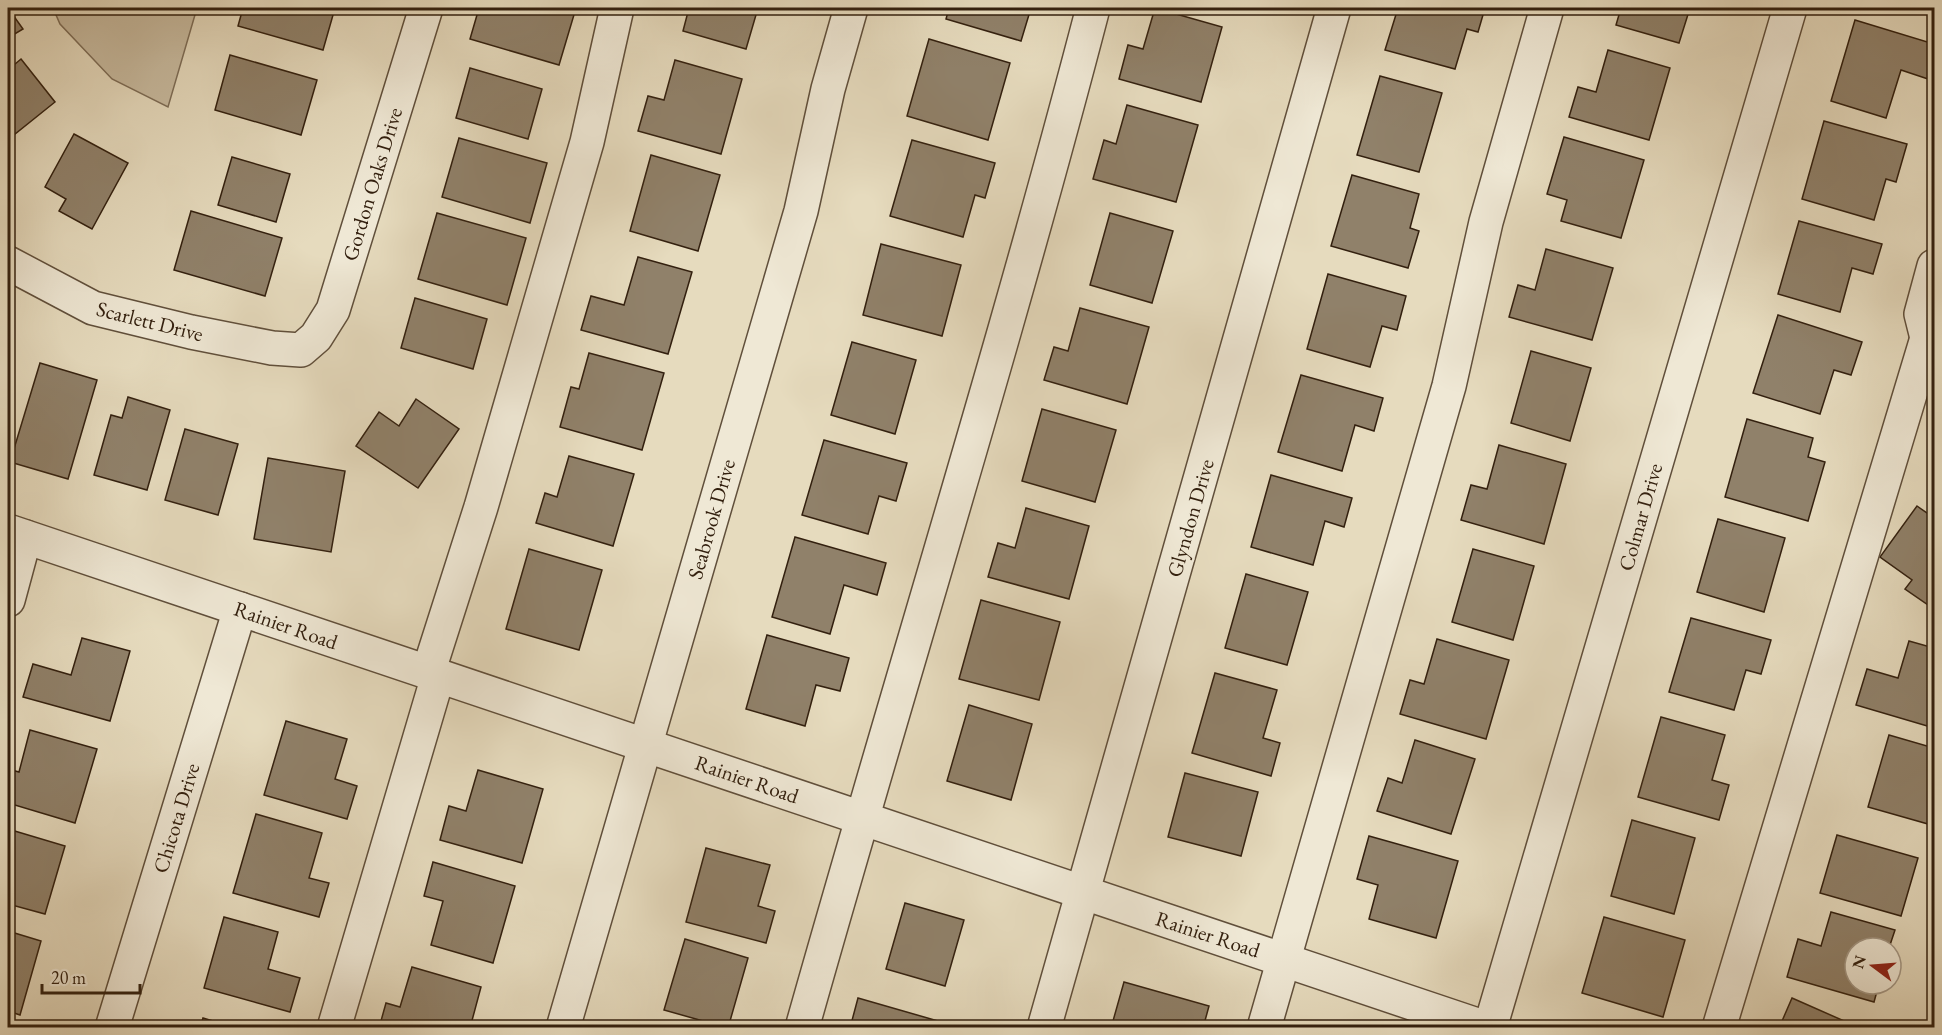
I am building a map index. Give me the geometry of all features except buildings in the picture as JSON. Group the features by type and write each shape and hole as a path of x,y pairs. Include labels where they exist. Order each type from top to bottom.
{"street":[{"name":"Gordon Oaks Drive","path":"301,350 316,337 333,310 426,8"},
{"path":"334,1028 433,674 587,142 617,8"},
{"name":"Seabrook Drive","path":"563,1028 801,211 828,89 851,8"},
{"path":"802,1028 861,818 965,471 1053,161 1093,8"},
{"name":"Glyndon Drive","path":"1044,1028 1334,8"},
{"path":"1264,1028 1449,386 1486,222 1547,8"},
{"name":"Colmar Drive","path":"1488,1028 1790,8"},
{"name":"Scarlett Drive","path":"8,263 93,308 226,339 272,348 301,350"},
{"path":"1719,1028 1931,339 1921,314 1935,266"},
{"path":"8,600 16,534"},
{"name":"Rainier Road","path":"16,534 1488,1028"},
{"name":"Chicota Drive","path":"112,1028 240,609"}],"shaded area":[{"path":"53,8 197,8 168,107 112,79 60,24"}]}
